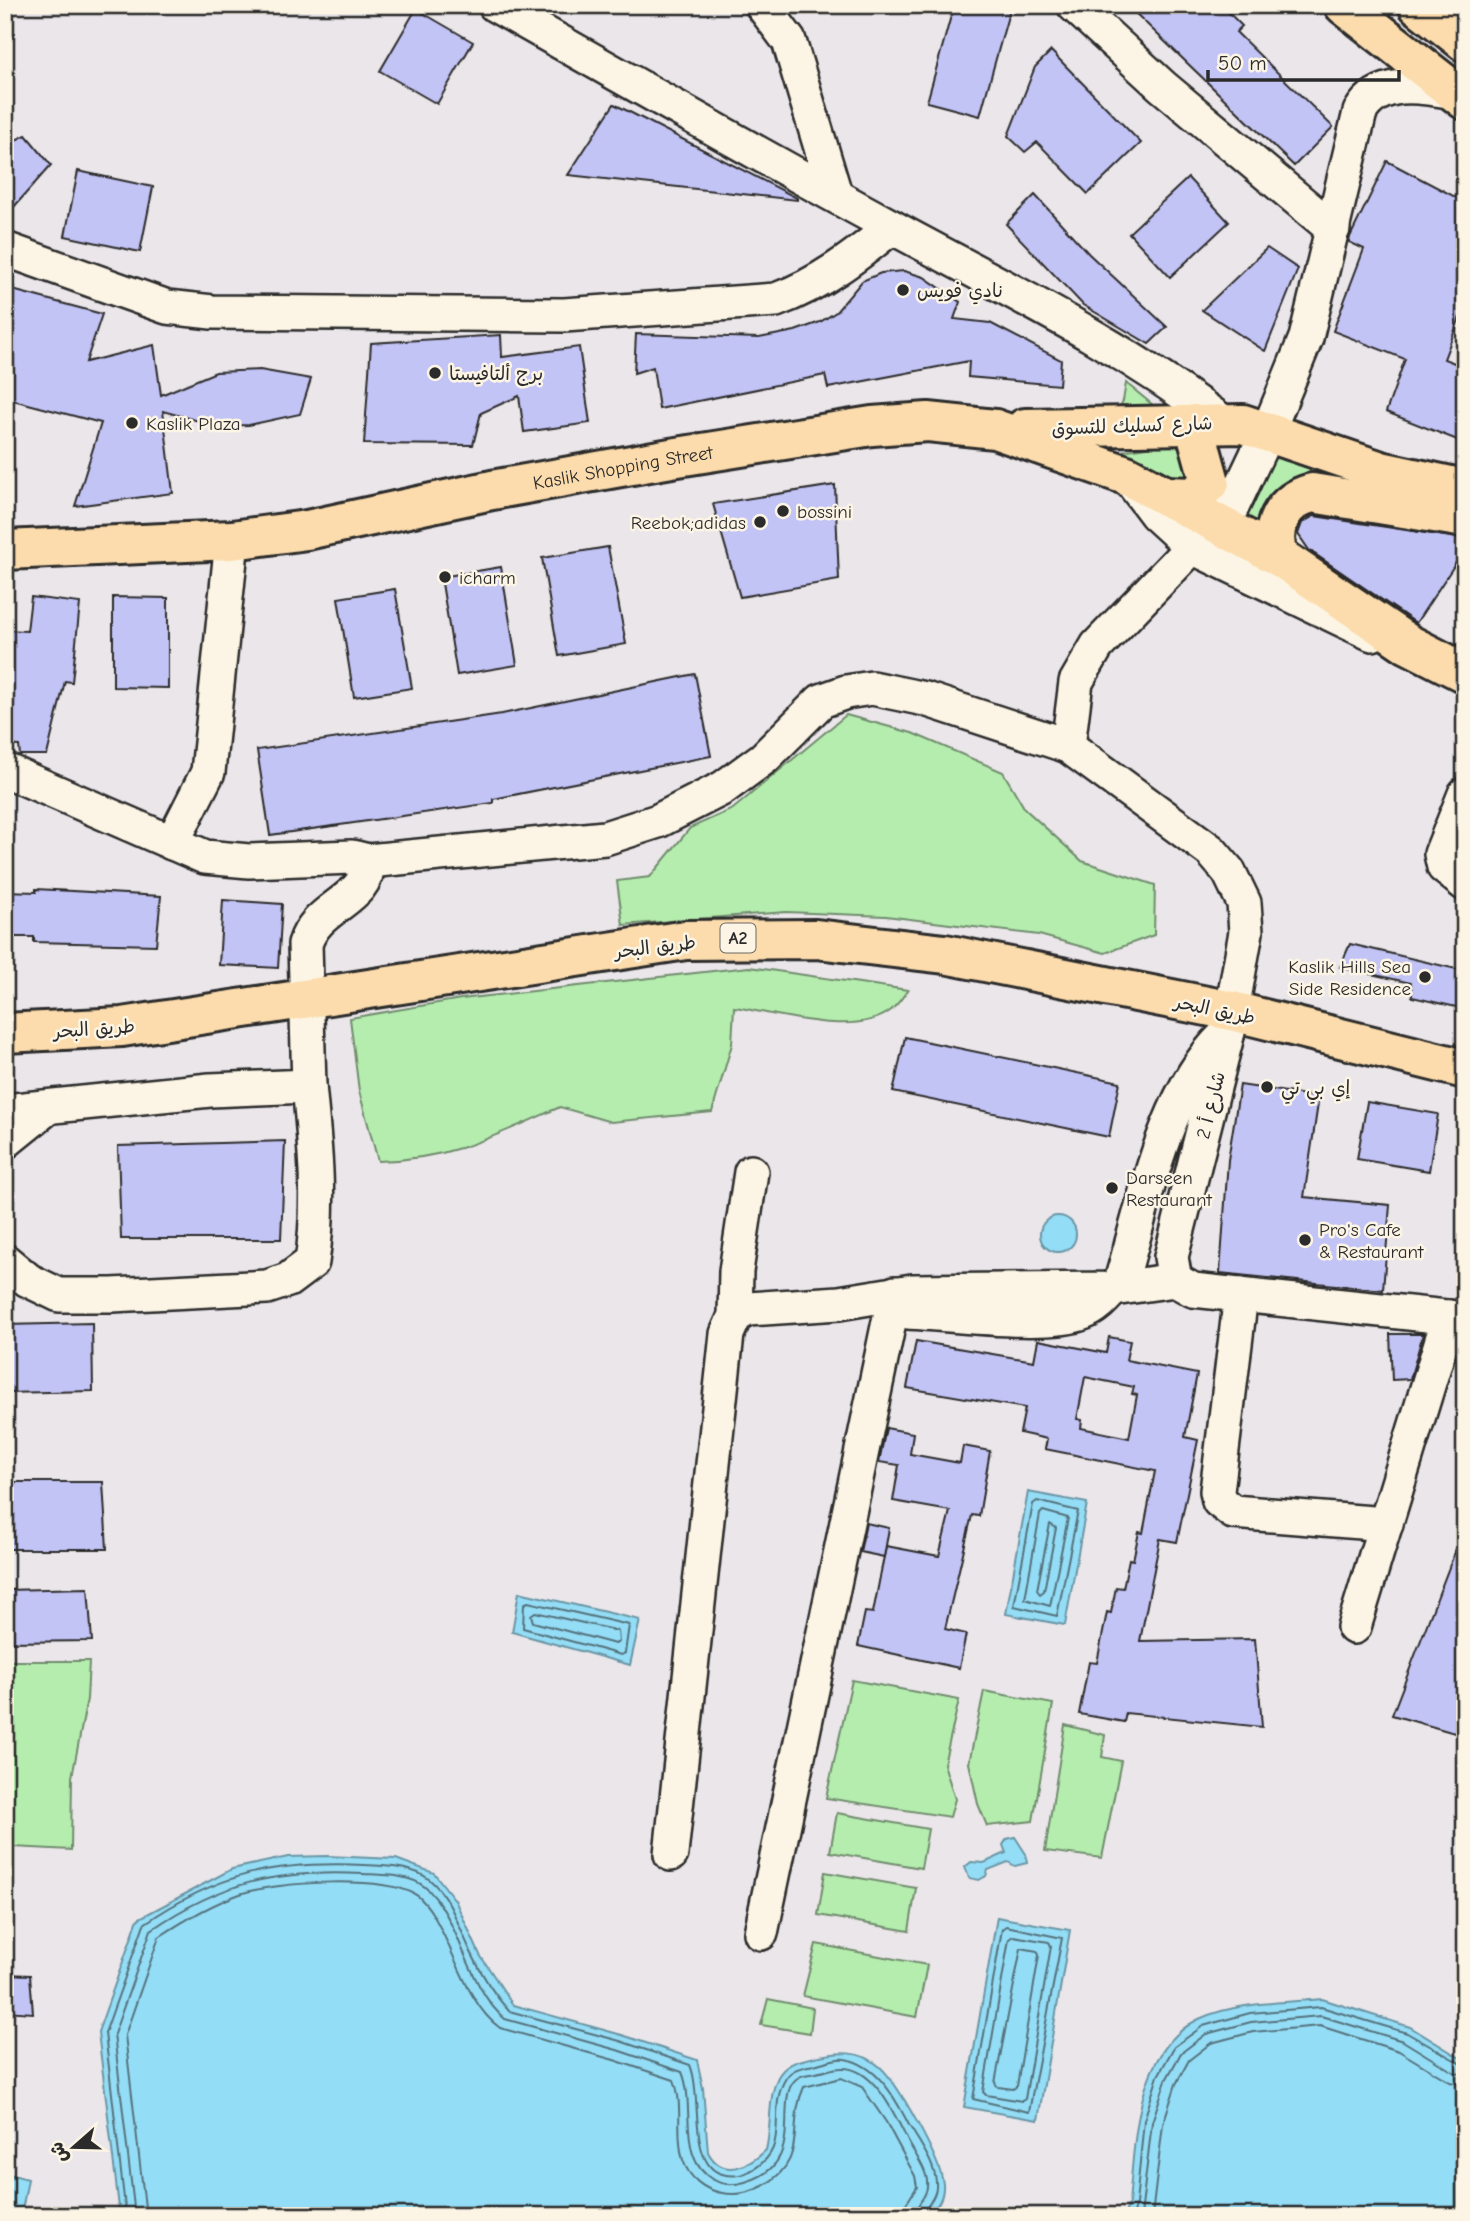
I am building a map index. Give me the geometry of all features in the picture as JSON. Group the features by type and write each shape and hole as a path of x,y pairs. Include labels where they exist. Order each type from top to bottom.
{"main road":[{"path":"1344,5 1460,96"},
{"path":"1418,5 1465,42"},
{"name":"Kaslik Shopping Street","path":"5,550 232,540 307,530 492,490 671,458 872,426 928,422 995,429 1126,475 1278,556 1408,643 1465,673"},
{"path":"1165,496 1194,497 1210,482 1209,423"},
{"name":"شارع كسليك للتسوق","path":"995,429 1209,423 1268,431 1381,471 1464,510"},
{"path":"1278,556 1273,540 1281,518 1299,496 1312,493 1464,510"},
{"name":"طريق البحر","path":"5,1033 122,1027 686,940 764,938 881,944 945,954 1230,1021 1465,1069"}],"street":[{"path":"495,5 892,227 1063,316 1140,363 1209,423"},
{"path":"762,5 789,41 835,194"},
{"path":"1074,5 1161,86 1333,229"},
{"path":"1223,526 1268,431 1306,338 1353,136 1365,103 1383,90 1393,87 1460,96"},
{"path":"5,249 167,307 212,312 564,315 776,300 804,290 827,276 892,227"},
{"path":"1126,475 1156,514 1192,547 1370,633 1408,643"},
{"path":"172,843 208,772 232,540"},
{"path":"1068,746 1076,682 1097,646 1192,547"},
{"name":"شارع أ 2","path":"5,770 191,853 222,860 352,857 368,861 605,838 658,821 723,788 764,758 821,701 862,688 887,689 915,696 1068,746 1201,842 1229,872 1247,916 1230,1021 1171,1258 1175,1280"},
{"path":"1465,794 1441,854 1444,867 1465,884"},
{"path":"5,1261 28,1280 59,1295 243,1290 288,1280 312,1262 318,1222 319,1190 309,1086 305,944 309,933 322,916 359,889 365,878 368,861"},
{"path":"1116,1289 1174,1110 1196,1067 1230,1021"},
{"path":"5,1111 210,1090 309,1086"},
{"path":"5,1142 47,1108"},
{"path":"671,1854 727,1334 735,1316 736,1270 751,1172"},
{"path":"735,1316 748,1309 1116,1289 1175,1280 1193,1290 1457,1318 1354,1626"},
{"path":"1241,1295 1217,1492 1219,1501 1224,1508 1233,1512 1386,1524"},
{"path":"761,1933 894,1302"}],"green space":[{"path":"1126,383 1170,419 1113,418 1123,401"},
{"path":"1181,442 1197,483 1094,455"},
{"path":"1275,458 1432,496 1301,485 1262,524 1235,514 1259,463"},
{"path":"846,715 912,733 1003,772 1025,809 1082,861 1155,885 1154,935 1105,953 1039,935 886,916 786,912 623,925 617,881 650,877 690,828 733,809"},
{"path":"749,967 908,990 890,1011 875,1019 856,1023 814,1021 734,1007 732,1044 712,1112 611,1122 560,1107 451,1151 378,1161 359,1091 350,1018 461,999"},
{"path":"5,1661 89,1661 87,1699 72,1777 71,1850 13,1847 5,1824"},
{"path":"852,1680 959,1700 944,1764 955,1799 950,1817 826,1798"},
{"path":"984,1691 1053,1704 1033,1821 987,1826 978,1804 969,1763"},
{"path":"1065,1725 1105,1735 1102,1757 1121,1761 1102,1858 1045,1851"},
{"path":"837,1813 928,1829 921,1868 830,1852"},
{"path":"825,1872 916,1888 909,1931 818,1915"},
{"path":"816,1944 927,1965 917,2017 803,1996"},
{"path":"768,1999 813,2008 810,2033 761,2025"}],"water":[{"path":"1058,1216 1071,1221 1076,1234 1071,1247 1058,1252 1045,1247 1040,1234 1045,1221"},
{"path":"1028,1492 1087,1503 1065,1625 1006,1614"},
{"path":"519,1592 640,1620 630,1665 512,1632"},
{"path":"1015,1837 1026,1854 1027,1863 1015,1866 1008,1862 988,1870 986,1876 979,1880 969,1878 965,1867 971,1862 984,1863 1006,1853 1003,1845 1007,1839"},
{"path":"288,1857 396,1859 434,1873 455,1900 480,1955 513,2005 622,2035 697,2060 703,2088 708,2152 714,2160 728,2168 744,2165 766,2150 775,2086 781,2072 789,2065 840,2053 873,2061 897,2089 935,2158 943,2184 939,2202 927,2216 120,2216 98,2032 138,1919 232,1869"},
{"path":"997,1917 1070,1930 1038,2120 964,2107"},
{"path":"1322,1999 1410,2027 1465,2061 1465,2216 1124,2216 1129,2203 1133,2153 1142,2100 1150,2075 1162,2052 1178,2033 1199,2019 1228,2009"},
{"path":"5,2173 28,2179 21,2216 5,2216"}],"building":[{"path":"954,5 1011,5 980,116 927,102"},
{"path":"1127,5 1221,5 1242,26 1236,32 1333,127 1294,166"},
{"path":"416,9 473,42 437,104 380,71"},
{"path":"1051,51 1141,143 1088,194 1037,142 1025,152 1008,136 1035,67"},
{"path":"614,104 797,198 797,200 568,175"},
{"path":"26,135 51,165 5,217 5,145"},
{"path":"1387,161 1465,202 1465,304 1444,359 1465,367 1465,443 1386,412 1405,359 1333,331 1364,249 1349,242 1350,237"},
{"path":"78,171 153,187 140,252 65,236"},
{"path":"1188,178 1229,222 1170,277 1129,233"},
{"path":"1035,195 1089,254 1167,327 1149,344 1083,305 1006,224"},
{"path":"1267,248 1298,269 1265,351 1202,310"},
{"path":"904,271 924,277 960,302 954,319 990,323 1061,360 1059,385 968,377 969,361 828,388 825,375 659,409 653,367 634,373 636,334 759,338 795,331 820,322 836,312 862,281 881,273"},
{"path":"5,288 102,314 86,362 154,345 161,395 216,372 260,370 311,379 300,414 249,425 217,426 163,411 173,493 75,506 101,423 5,398"},
{"name":"برج ألتافيستا","path":"501,335 502,357 579,347 590,423 524,432 519,396 481,413 473,445 364,444 371,343"},
{"path":"835,485 839,580 740,597 713,504"},
{"path":"1314,516 1465,539 1465,549 1416,623 1309,550 1298,534 1302,523"},
{"path":"608,547 626,644 559,656 542,558"},
{"path":"501,567 517,665 457,675 441,577"},
{"path":"395,589 412,688 354,697 338,598"},
{"path":"31,597 80,603 72,682 65,681 47,755 20,755 19,746 5,745 5,630 27,631"},
{"path":"113,597 168,598 168,688 113,687"},
{"path":"695,674 711,756 493,799 493,803 270,835 257,750 502,714"},
{"path":"36,889 161,896 156,945 34,942 34,937 5,937 5,891 36,892"},
{"path":"223,900 282,904 278,968 219,965"},
{"name":"Kaslik Hills Sea Side Residence","path":"1350,944 1465,971 1465,1009 1412,997 1411,983 1340,967"},
{"path":"905,1037 1120,1082 1109,1137 893,1092"},
{"name":"Pro's Cafe & Restaurant","path":"1240,1085 1319,1097 1304,1197 1390,1205 1383,1290 1220,1273 1228,1160"},
{"path":"1367,1102 1438,1114 1429,1171 1357,1159"},
{"path":"285,1141 281,1239 121,1239 118,1146"},
{"path":"92,1323 93,1391 5,1393 5,1325"},
{"path":"1390,1334 1423,1334 1410,1379 1392,1380"},
{"path":"1109,1337 1130,1341 1126,1360 1197,1374 1185,1437 1198,1440 1177,1542 1160,1539 1140,1641 1255,1639 1262,1727 1126,1713 1124,1722 1079,1714 1089,1662 1097,1663 1107,1612 1111,1613 1116,1587 1123,1588 1129,1559 1133,1560 1139,1532 1143,1533 1155,1471 1045,1449 1047,1439 1020,1433 1025,1408 907,1388 916,1341 1034,1361 1038,1340 1106,1353","holes":["1085,1377 1134,1387 1132,1394 1137,1395 1129,1438 1081,1428 1082,1420 1077,1419"]},
{"path":"886,1428 913,1433 910,1454 960,1463 963,1446 990,1451 979,1516 972,1515 945,1629 966,1634 959,1668 858,1646 865,1612 873,1613 886,1546 939,1556 950,1511 893,1501 899,1465 879,1462"},
{"path":"5,1482 103,1482 107,1549 5,1549"},
{"path":"866,1523 889,1528 884,1557 860,1552"},
{"path":"1465,1531 1465,1736 1392,1715"},
{"path":"88,1588 92,1641 5,1642 5,1590"},
{"path":"5,1974 30,1975 33,2013 5,2011"}],"place":[{"name":"نادي فويس","path":"903,290"},
{"name":"برج ألتافيستا","path":"435,373"},
{"name":"Kaslik Plaza","path":"132,423"},
{"name":"bossini","path":"783,511"},
{"name":"Reebok;adidas","path":"760,522"},
{"name":"icharm","path":"445,577"},
{"name":"Kaslik Hills Sea Side Residence","path":"1425,977"},
{"name":"إي بي تي","path":"1267,1087"},
{"name":"Darseen Restaurant","path":"1112,1188"},
{"name":"Pro's Cafe & Restaurant","path":"1305,1240"}]}
